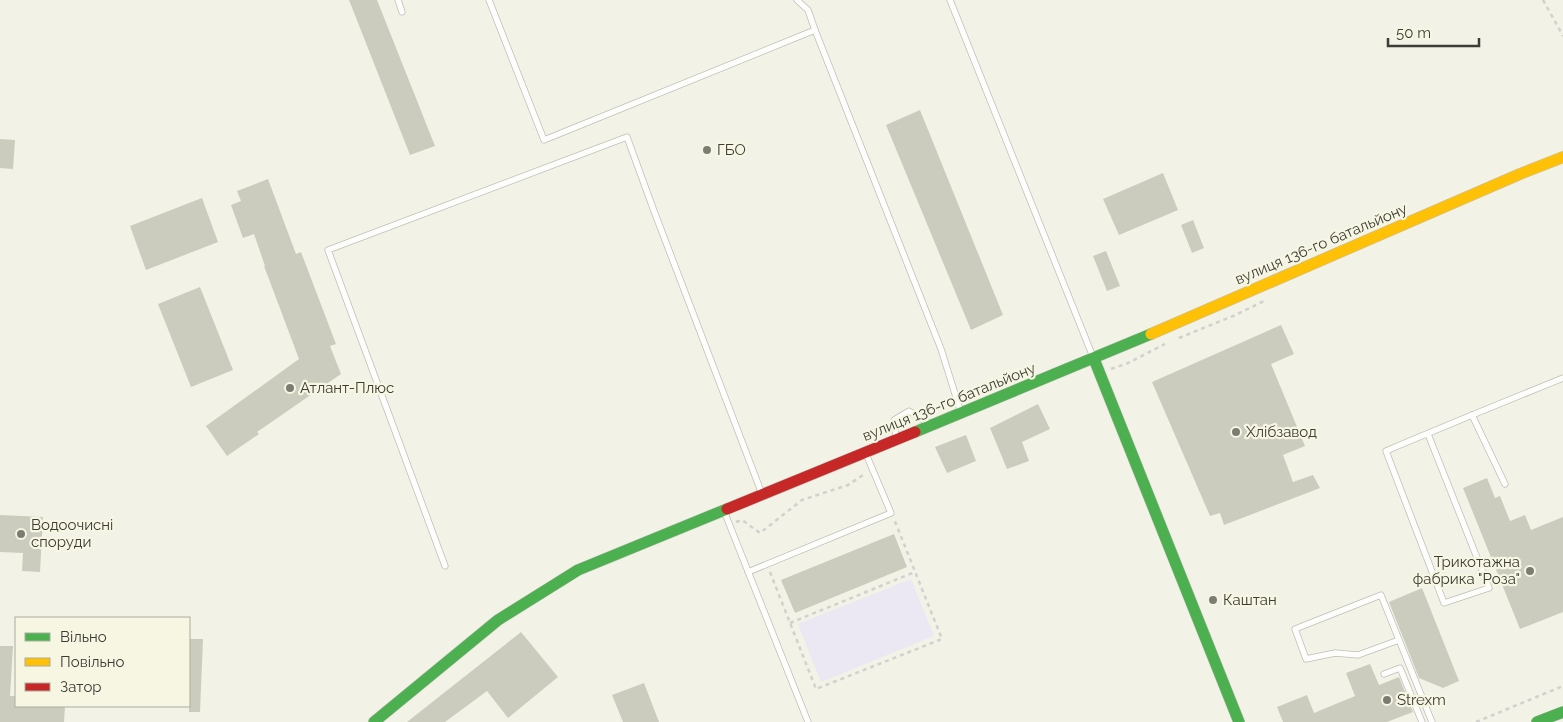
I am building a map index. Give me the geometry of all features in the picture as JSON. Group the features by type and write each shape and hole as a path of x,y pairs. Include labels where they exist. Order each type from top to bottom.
{"street":[{"name":"вулиця 136-го батальйону","path":"374,722 498,620 578,570 1094,360 1563,157"},
{"path":"1094,360 1239,722"},
{"path":"1537,722 1563,712"}],"lane":[{"path":"398,0 402,12"},
{"path":"489,0 544,140 816,30"},
{"path":"797,0 808,10 816,30 942,349 961,413"},
{"path":"950,0 1094,360"},
{"path":"445,566 328,250 627,137 762,494"},
{"path":"1428,434 1489,588 1444,603 1386,451 1563,378"},
{"path":"896,439 894,420 910,411 932,425"},
{"path":"1472,415 1504,484"},
{"path":"748,572 892,513 865,452"},
{"path":"724,511 808,722"},
{"path":"1399,640 1358,655 1336,653 1306,659 1295,629 1381,595 1432,722"},
{"path":"1384,674 1400,668 1422,722"}],"path":[{"path":"1543,0 1563,36"},
{"path":"767,564 816,689 924,646 942,638 892,513"},
{"path":"790,622 915,572"},
{"path":"1476,722 1563,686"}],"shaded area":[{"path":"911,579 934,636 821,682 798,624"}],"building":[{"path":"349,0 377,0 435,146 410,155"},
{"path":"920,110 1003,315 971,330 886,125"},
{"path":"0,139 15,140 13,169 0,168"},
{"path":"1163,173 1178,210 1119,235 1103,199"},
{"path":"268,179 296,254 301,252 336,344 330,346 341,374 257,432 259,434 227,456 206,426 299,359 254,234 243,238 231,205 241,201 237,191"},
{"path":"202,198 218,242 146,270 130,226"},
{"path":"1193,220 1204,248 1192,253 1181,225"},
{"path":"1106,251 1120,286 1107,291 1093,256"},
{"path":"200,287 233,370 191,387 158,304"},
{"name":"Хлібзавод","path":"1281,325 1294,354 1271,364 1305,446 1283,455 1293,482 1313,475 1320,488 1224,525 1220,513 1210,516 1152,382"},
{"path":"1038,404 1050,429 1022,442 1029,461 1007,469 990,428"},
{"path":"966,435 976,461 947,473 935,447"},
{"name":"Трикотажна фабрика \"Роза\"","path":"1487,478 1495,498 1500,496 1510,521 1525,515 1531,530 1563,517 1563,612 1520,629 1463,488"},
{"name":"Водоочисні споруди","path":"0,515 43,517 40,572 22,571 23,553 0,552"},
{"path":"894,534 907,567 795,613 781,580"},
{"path":"1422,588 1459,681 1443,688 1419,678 1389,602"},
{"path":"521,632 558,677 508,718 487,691 445,722 407,722"},
{"path":"190,639 203,639 200,712 189,712"},
{"path":"0,646 13,646 10,696 15,696 15,707 65,707 64,722 0,722"},
{"path":"1370,664 1379,685 1399,677 1413,712 1387,722 1283,722 1277,707 1307,695 1314,713 1355,696 1346,673"},
{"path":"644,683 659,722 623,722 612,695"}],"traffic: fast":[{"path":"915,432 1151,334"},
{"path":"1094,359 1239,722"},
{"path":"374,722 498,620 578,570 727,509"},
{"path":"1537,722 1563,712"}],"traffic: slow":[{"path":"1151,334 1563,157"}],"traffic: jam":[{"path":"727,509 915,432"}],"place":[{"name":"ГБО","path":"707,150"},
{"name":"Атлант-Плюс","path":"290,388"},
{"name":"Хлібзавод","path":"1236,432"},
{"name":"Водоочисні споруди","path":"21,534"},
{"name":"Трикотажна фабрика \"Роза\"","path":"1530,571"},
{"name":"Каштан","path":"1213,600"},
{"name":"Strexm","path":"1387,700"}]}
